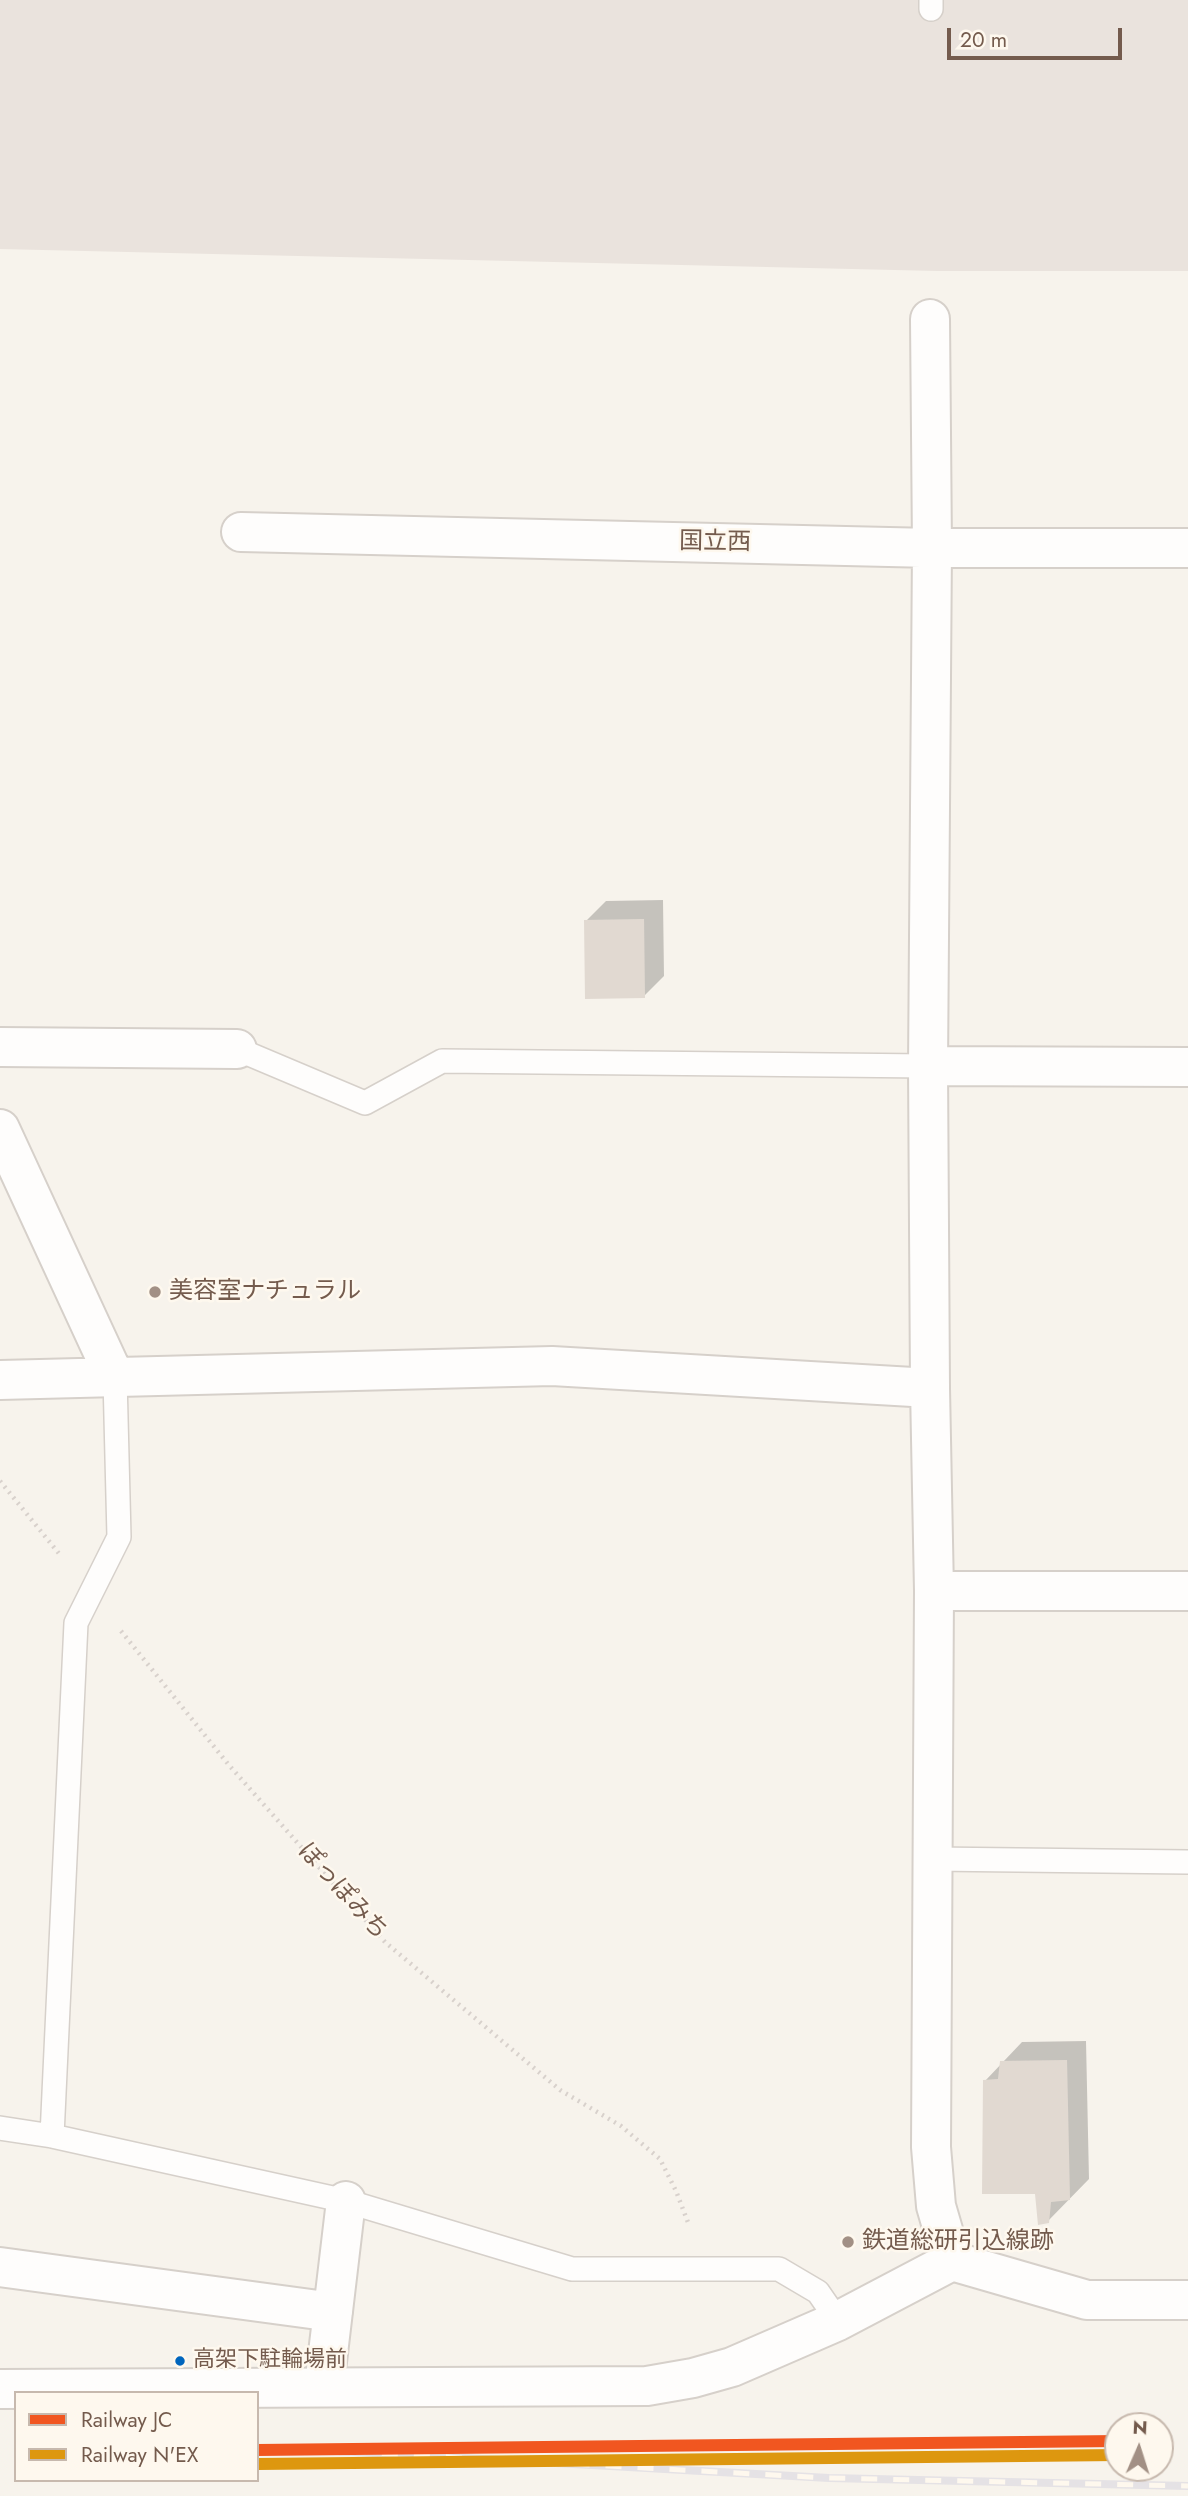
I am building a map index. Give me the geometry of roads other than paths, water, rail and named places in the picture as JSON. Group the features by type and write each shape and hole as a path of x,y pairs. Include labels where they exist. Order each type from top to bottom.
{"street":[{"path":"930,319 932,548 928,1066 934,1591 931,2147 936,2206 952,2261"},
{"name":"国立西","path":"241,531 932,548 1188,548"},
{"path":"0,1047 237,1049"},
{"path":"928,1066 1188,1067"},
{"path":"0,1129 115,1378"},
{"path":"0,1380 552,1366 930,1388"},
{"path":"934,1591 1188,1591"},
{"path":"324,2387 346,2201"},
{"path":"0,2389 647,2386 693,2378 732,2367 838,2320 952,2261 1087,2300 1188,2300"},
{"path":"0,2267 333,2312"}],"lane":[{"path":"237,1049 365,1103 442,1061 928,1066"},
{"path":"52,2136 76,1623 119,1537 115,1378"},
{"path":"932,1859 1188,1862"},
{"path":"0,2128 52,2136 346,2201 572,2269 779,2269 818,2292 838,2320"}],"railway":[{"path":"318,2450 829,2478 1188,2486"}],"rail line":[{"name":"JC","path":"259,2450 1104,2441"},
{"name":"N'EX","path":"259,2464 1104,2455"}],"place":[{"name":"美容室ナチュラル","path":"155,1292"},
{"name":"鉄道総研引込線跡","path":"848,2242"},
{"name":"高架下駐輪場前","path":"180,2361"}]}
